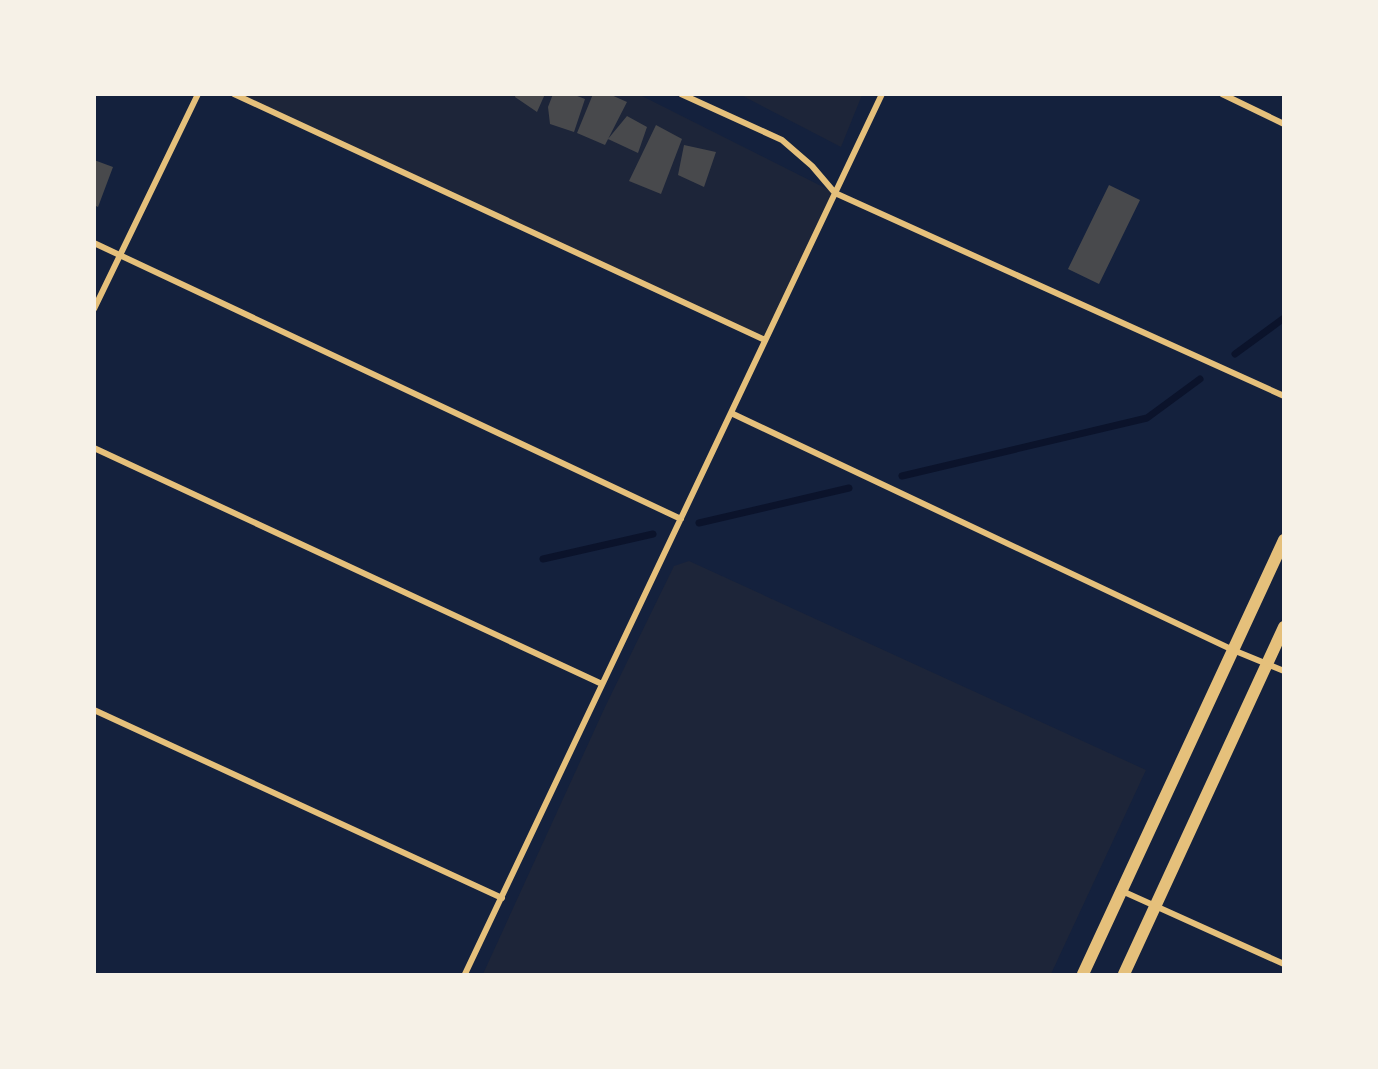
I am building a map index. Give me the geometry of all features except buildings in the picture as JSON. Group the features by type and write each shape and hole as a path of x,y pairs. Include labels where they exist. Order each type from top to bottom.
{"main road":[{"path":"1083,975 1284,540"},
{"path":"1124,975 1284,627"}],"street":[{"path":"94,309 198,94"},
{"path":"234,94 765,340"},
{"path":"681,94 782,140 812,166 835,194 1284,396"},
{"path":"465,975 882,94"},
{"path":"1222,94 1284,124"},
{"path":"94,243 681,519"},
{"path":"731,413 1233,650 1284,671"},
{"path":"94,448 603,684"},
{"path":"94,710 502,898"},
{"path":"1122,891 1284,964"}],"shaded area":[{"path":"234,95 640,95 835,193 765,340"},
{"path":"741,95 862,95 841,147"},
{"path":"689,561 1146,770 1051,974 483,974 605,707 674,566"}],"waterway":[{"path":"1235,354 1284,318"},
{"path":"902,476 1147,418 1200,379"},
{"path":"699,523 849,488"},
{"path":"543,559 653,534"}]}
